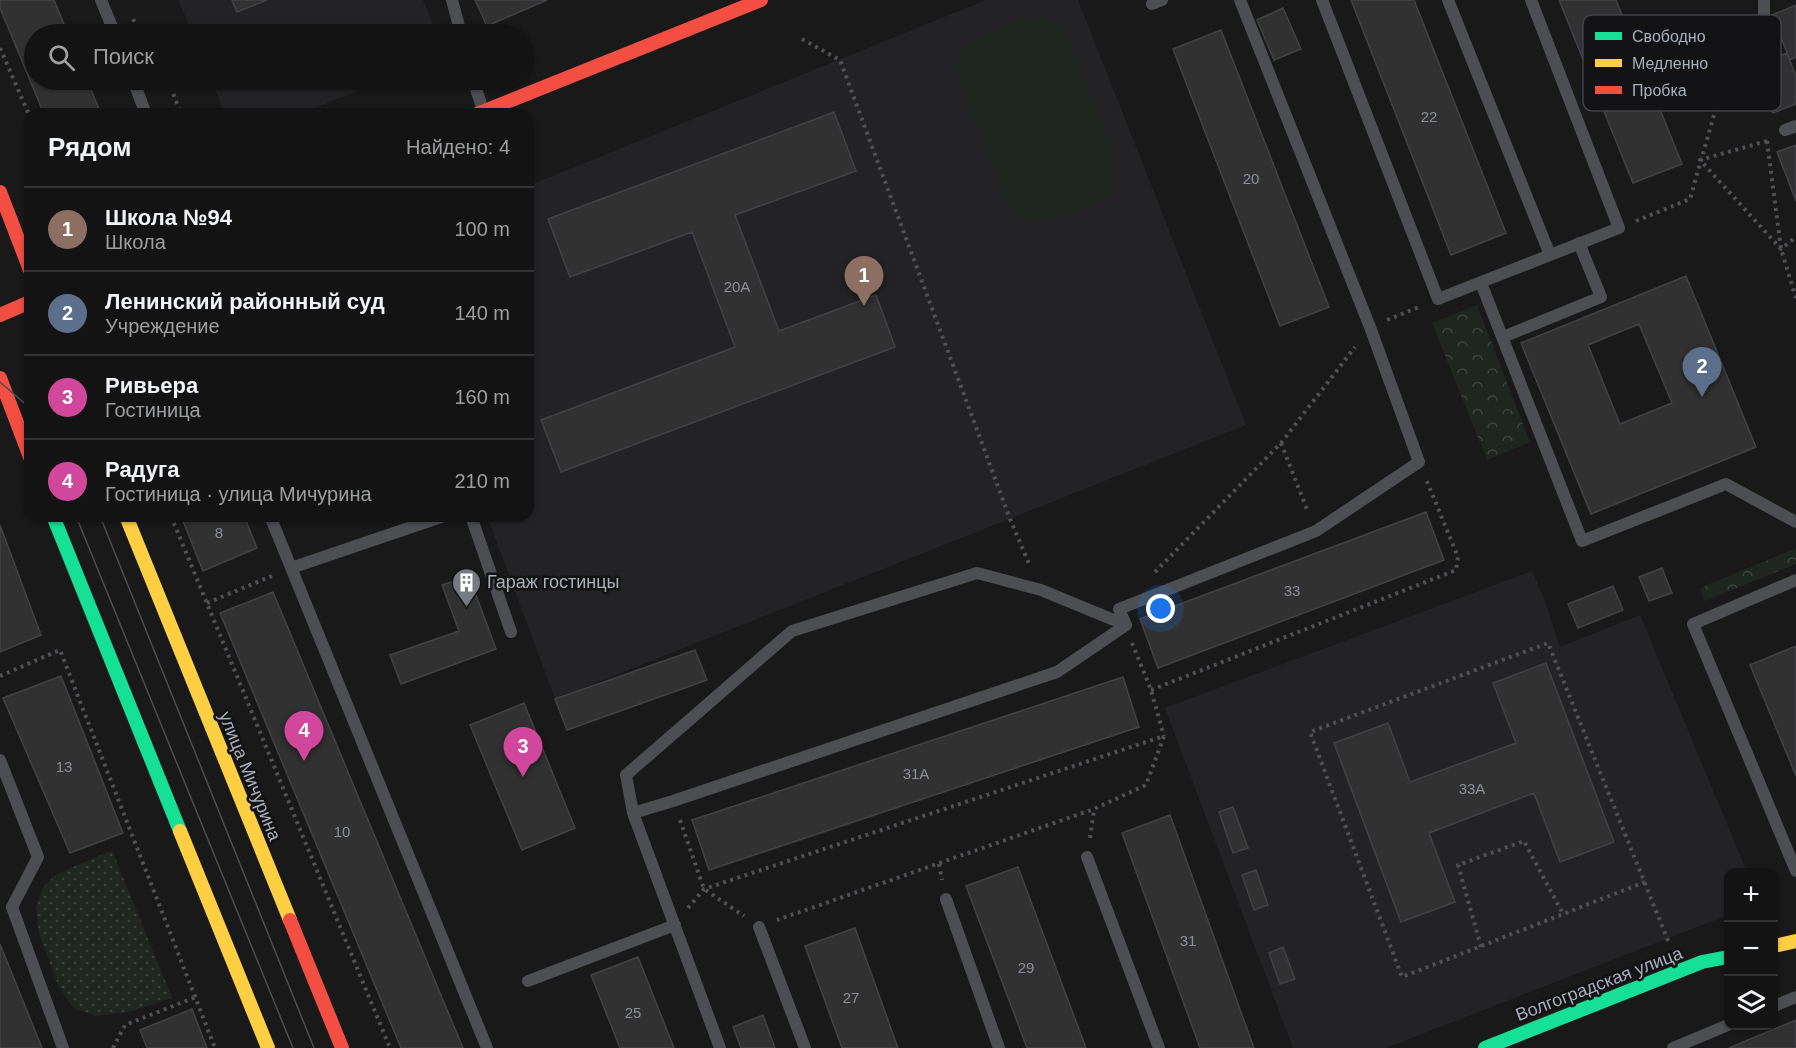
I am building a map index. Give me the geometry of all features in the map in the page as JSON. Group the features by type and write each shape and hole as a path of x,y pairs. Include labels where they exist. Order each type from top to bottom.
{"main road":[{"path":"492,108 761,0"},
{"path":"0,192 24,254"},
{"path":"0,315 24,305"},
{"path":"0,378 24,441"},
{"path":"55,522 268,1048"},
{"name":"улица Мичурина","path":"128,522 342,1048"},
{"path":"1778,945 1796,941"},
{"name":"Волгоградская улица","path":"1485,1048 1702,962 1724,958"}],"lane":[{"path":"101,0 111,24"},
{"path":"452,0 458,24"},
{"path":"1126,625 1119,609 1316,531 1419,462 1370,327 1240,0"},
{"path":"1322,0 1438,299 1618,228 1531,0"},
{"path":"1448,0 1550,255"},
{"path":"136,90 144,108"},
{"path":"475,90 479,108"},
{"path":"1503,337 1601,297 1579,243"},
{"path":"1481,283 1582,542 1726,484 1796,522"},
{"path":"272,522 487,1048"},
{"path":"291,568 426,522"},
{"path":"473,522 511,632"},
{"path":"720,1048 633,813 626,775 792,631 977,573 1041,590 1126,625"},
{"path":"1796,580 1693,624 1796,871"},
{"path":"633,813 1057,672 1126,625"},
{"path":"0,760 38,857 12,907 63,1048"},
{"path":"1087,857 1159,1048"},
{"path":"946,899 999,1048"},
{"path":"528,981 675,925"},
{"path":"759,927 805,1048"},
{"path":"1778,1004 1796,997"},
{"path":"1673,1048 1724,1027"}],"path":[{"path":"802,39 840,60 1011,519 1041,590"},
{"path":"0,48 26,108"},
{"path":"172,90 179,108"},
{"path":"1618,228 1690,199 1715,111"},
{"path":"1700,160 1767,141 1790,128"},
{"path":"1767,141 1780,249 1796,298"},
{"path":"1700,160 1780,249"},
{"path":"1780,249 1796,237"},
{"path":"1152,576 1281,443 1370,327 1438,299"},
{"path":"1281,443 1316,531"},
{"path":"1151,690 1456,570 1458,557 1419,462"},
{"path":"173,522 390,1048"},
{"path":"207,603 291,568"},
{"path":"674,801 704,889 759,927 1094,809 1146,785 1164,736 1151,690 1126,625"},
{"path":"1645,882 1402,977 1310,732 1548,643 1645,882 1671,947"},
{"path":"0,676 60,650 215,1048"},
{"path":"675,925 704,889 1164,736"},
{"path":"1087,857 1094,809"},
{"path":"1481,947 1458,865 1524,841 1563,914"},
{"path":"113,1048 125,1025 196,998"}],"shaded area":[{"path":"178,0 423,0 433,24 189,24"},
{"path":"986,0 1078,0 1246,425 555,699 489,522 534,522 534,184"},
{"path":"215,90 359,90 315,108 223,108"},
{"path":"1532,571 1545,601 1560,647 1640,615 1745,868 1724,868 1724,917 1386,1048 1293,1048 1165,708"}],"green space":[{"path":"1031,17 1052,21 1061,27 1068,37 1117,160 1118,168 1116,183 1108,196 1074,212 1039,223 1028,222 1021,218 1008,203 959,80 958,69 961,53 971,42"},
{"path":"1477,305 1530,442 1487,460 1432,323"},
{"path":"1796,548 1796,564 1705,601 1700,588"},
{"path":"112,850 172,998 129,1012 96,1016 73,1008 58,985 39,933 36,908 43,888 55,875"}],"building":[{"path":"0,0 54,0 64,24 24,24 24,66 0,8"},
{"path":"232,0 267,0 237,12"},
{"path":"475,0 547,0 492,24 486,24"},
{"path":"1351,0 1414,0 1506,233 1451,255"},
{"path":"1559,0 1616,0 1622,15 1583,15 1583,59"},
{"path":"1796,5 1796,57 1790,60 1781,38 1781,15 1772,15"},
{"path":"1283,8 1301,49 1274,60 1257,20"},
{"path":"1221,30 1329,307 1280,326 1173,49"},
{"path":"1787,53 1796,76 1796,104 1781,110 1781,56"},
{"path":"34,90 91,90 99,108 42,108"},
{"path":"1604,111 1661,111 1682,164 1633,183"},
{"path":"834,112 856,171 735,215 779,331 876,295 895,347 561,472 541,420 735,347 692,232 570,277 548,219"},
{"path":"1796,145 1796,201 1777,152"},
{"path":"1686,276 1756,447 1591,514 1521,343","holes":["1639,324 1672,403 1620,424 1588,345"]},
{"path":"1426,512 1444,560 1158,668 1140,619"},
{"path":"183,522 246,522 257,548 203,571"},
{"path":"0,525 41,635 0,652"},
{"path":"1662,568 1672,593 1649,601 1639,577"},
{"name":"Гараж гостинцы","path":"469,576 496,649 401,684 390,655 459,631 442,585"},
{"path":"1613,586 1623,610 1578,628 1568,604"},
{"path":"273,592 463,1048 401,1048 220,613"},
{"path":"1796,646 1796,776 1750,665"},
{"path":"695,650 707,680 567,730 555,699"},
{"path":"1546,663 1614,842 1560,862 1534,793 1429,833 1455,902 1401,922 1334,743 1388,723 1410,782 1516,743 1493,683"},
{"path":"61,676 123,833 70,853 3,698"},
{"path":"1123,677 1139,727 709,870 692,820"},
{"path":"524,703 575,828 522,850 470,725"},
{"path":"1233,807 1248,848 1233,853 1219,812"},
{"path":"1170,815 1254,1048 1200,1048 1122,833"},
{"path":"1018,867 1086,1048 1027,1048 966,886"},
{"path":"1256,870 1268,905 1254,910 1242,875"},
{"path":"855,928 898,1048 842,1048 805,946"},
{"path":"0,944 42,1048 0,1048"},
{"path":"1283,947 1295,979 1280,984 1269,953"},
{"path":"638,957 674,1048 620,1048 591,975"},
{"path":"192,1009 207,1048 147,1048 140,1030"},
{"path":"763,1015 775,1048 741,1048 733,1027"},
{"path":"1796,1020 1796,1048 1729,1048 1772,1030 1778,1030 1778,1028"}],"tram line":[{"path":"0,382 24,403"},
{"path":"78,522 293,1048"},
{"path":"102,522 314,1048"}],"traffic: fast":[{"path":"55,522 180,831"},
{"path":"1485,1048 1702,962 1724,958"}],"traffic: slow":[{"path":"128,522 290,920"},
{"path":"180,831 268,1048"},
{"path":"1778,945 1796,941"}],"traffic: jam":[{"path":"492,108 761,0"},
{"path":"0,192 24,254"},
{"path":"0,315 24,305"},
{"path":"0,378 24,441"},
{"path":"290,920 342,1048"}],"place":[{"name":"Школа №94","path":"864,306"},
{"name":"Ленинский районный суд","path":"1702,397"},
{"name":"Гараж гостинцы","path":"466,608"},
{"name":"Радуга","path":"304,761"},
{"name":"Ривьера","path":"523,777"}]}
